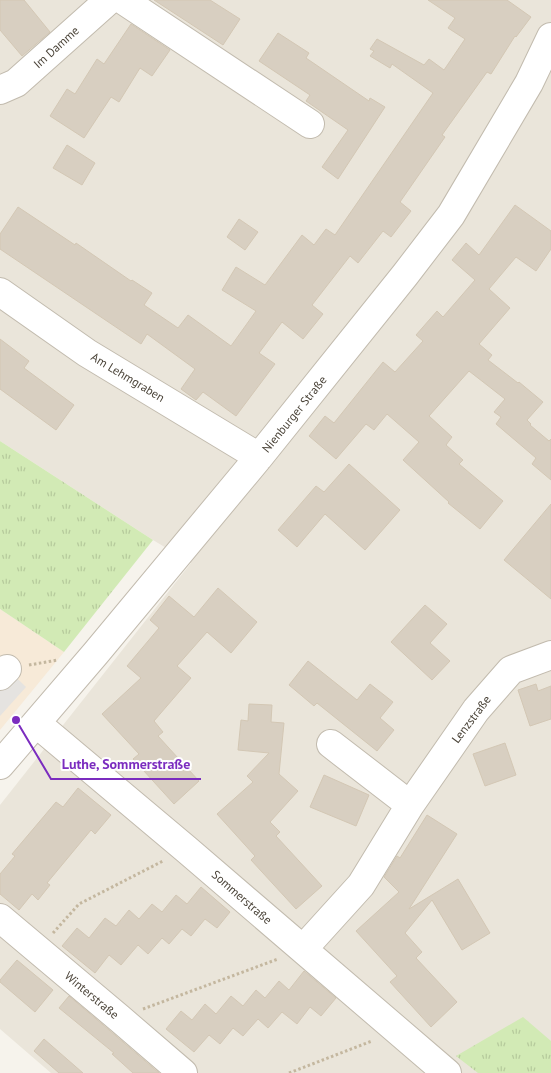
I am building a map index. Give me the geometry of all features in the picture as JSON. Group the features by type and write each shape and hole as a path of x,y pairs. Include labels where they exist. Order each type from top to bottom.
{"street":[{"name":"Im Damme","path":"0,90 16,83 109,0"},
{"path":"123,0 310,124"},
{"name":"Nienburger Straße","path":"0,765 96,654 259,457 451,215 529,83 551,37"},
{"name":"Am Lehmgraben","path":"0,292 87,353 259,457"},
{"name":"Lenzstraße","path":"303,949 360,886 410,805 476,710 511,670 551,655"},
{"name":"Sommerstraße","path":"36,723 447,1073"},
{"path":"331,744 410,805"},
{"name":"Winterstraße","path":"0,918 183,1073"}],"path":[{"path":"3,672 60,660"},
{"path":"38,950 79,904 186,849"},
{"path":"119,1018 303,949"},
{"path":"289,1073 398,1031"}],"shaded area":[{"path":"0,0 551,0 551,1073 51,1073 0,1029 0,805 191,563 0,441"},
{"path":"0,609 64,652 0,730"},
{"path":"0,662 26,687 0,716"}],"green space":[{"path":"0,441 153,540 64,652 0,609"},
{"path":"523,1017 551,1041 551,1073 478,1073 456,1056"}],"building":[{"path":"0,0 24,0 50,32 22,56 0,30"},
{"path":"154,0 210,0 240,19 223,45"},
{"path":"428,0 507,0 531,17 515,36 491,74 487,72 442,135 445,137 400,202 411,211 391,237 383,231 358,263 350,256 312,305 323,314 303,339 282,322 259,353 275,364 236,416 203,392 196,400 181,389 195,369 147,334 141,344 0,249 0,234 18,207 152,293 144,305 178,328 188,315 231,346 256,311 222,290 236,267 265,285 302,235 314,245 326,229 335,235 433,93 392,64 390,68 370,56 374,51 370,49 377,39 424,65 429,59 444,70 465,39 448,28 455,18"},
{"path":"131,24 170,50 152,76 140,68 119,102 111,97 84,138 50,116 67,89 75,94 97,59 104,64"},
{"path":"278,33 309,53 306,58 369,101 370,98 385,107 338,179 322,167 348,130 306,101 310,95 259,61"},
{"path":"67,145 95,163 82,185 53,168"},
{"path":"515,205 551,231 551,249 536,271 516,257 489,289 510,308 479,344 492,355 488,360 543,402 527,420 530,425 549,441 551,439 551,480 532,464 536,458 496,424 501,417 494,412 505,399 469,371 429,416 452,437 446,445 463,460 459,464 503,501 480,529 448,503 403,460 419,442 387,414 374,430 366,424 336,459 309,436 325,416 334,423 383,362 395,372 423,341 416,335 437,311 443,317 475,280 452,260 466,243 479,255"},
{"path":"239,219 258,232 245,250 227,237"},
{"path":"0,339 29,361 24,368 74,405 56,430 0,389"},
{"path":"349,464 400,510 365,550 325,514 297,547 278,530 316,486 324,492"},
{"path":"551,504 551,599 504,560"},
{"path":"218,588 257,622 231,653 207,632 177,666 191,678 154,721 163,732 158,736 199,781 174,804 133,759 139,754 102,714 141,678 127,666 159,628 150,620 169,596 194,617"},
{"path":"425,605 447,624 430,643 450,661 432,680 391,642"},
{"path":"308,661 357,700 370,684 393,702 380,718 394,730 377,751 317,703 314,706 289,685"},
{"path":"536,684 538,691 551,686 551,719 530,726 518,690"},
{"path":"249,704 272,705 271,722 284,723 279,774 298,791 270,822 280,832 276,836 322,886 296,909 251,860 255,856 217,814 253,782 247,776 269,753 238,750 241,720 248,721"},
{"path":"505,743 516,775 485,786 473,754"},
{"path":"324,775 369,795 356,826 310,807"},
{"path":"78,788 111,815 95,834 91,830 47,883 50,885 38,900 32,894 19,910 0,894 0,874 15,856 12,854 56,802 63,807"},
{"path":"427,815 457,834 409,909 458,879 490,933 462,950 432,900 405,933 422,952 416,958 457,1002 431,1027 390,982 397,976 356,931 399,892 384,877 397,856 400,858"},
{"path":"201,887 230,912 217,928 205,919 191,936 182,929 169,944 162,938 148,954 138,945 121,965 109,955 95,973 62,946 77,928 89,938 105,918 116,926 129,910 139,919 152,904 162,912 176,895 187,904"},
{"path":"17,960 53,990 35,1012 0,982"},
{"path":"304,971 336,998 321,1016 310,1007 297,1024 282,1012 268,1028 258,1019 243,1036 233,1028 220,1044 209,1035 194,1052 166,1029 181,1011 192,1020 205,1004 216,1014 231,996 243,1006 256,990 265,998 279,981 289,990"},
{"path":"69,996 159,1073 133,1073 112,1054 114,1053 59,1008"},
{"path":"44,1039 83,1073 59,1073 34,1051"}],"place":[{"name":"Luthe, Sommerstraße","path":"16,720"}]}
